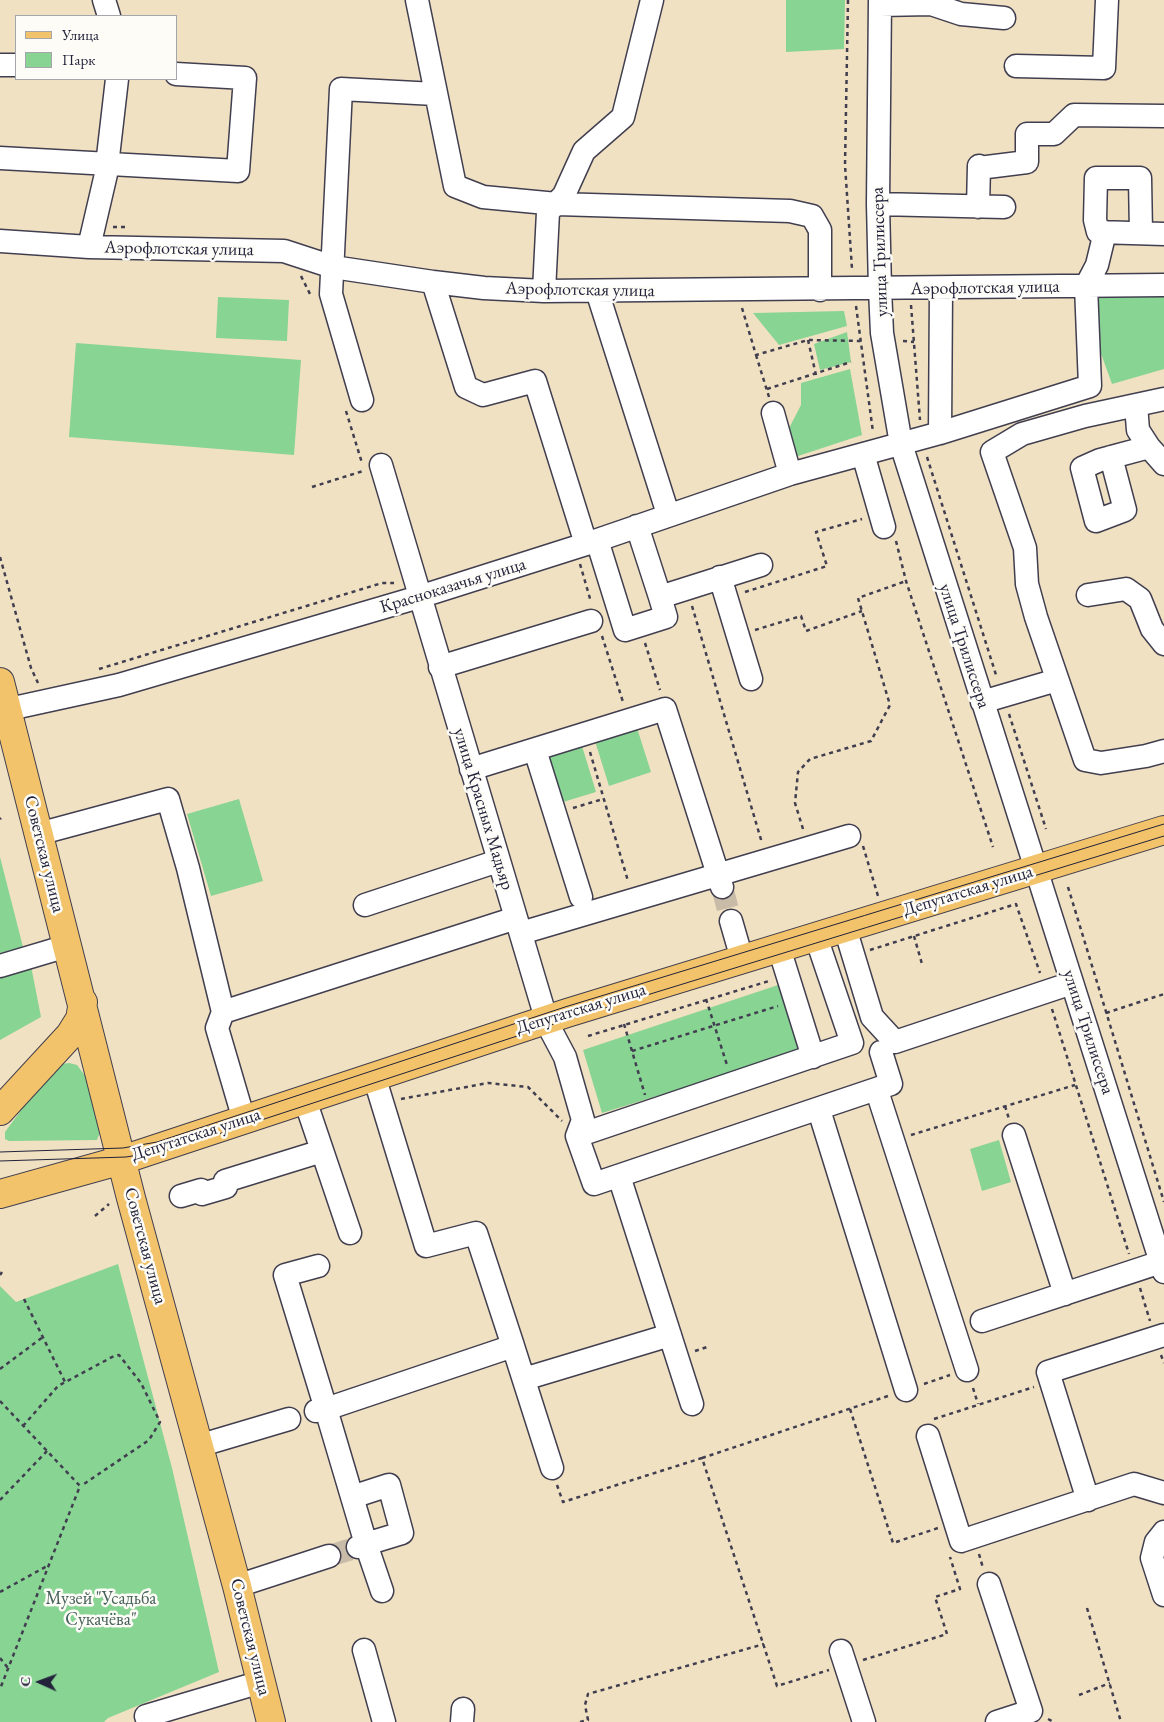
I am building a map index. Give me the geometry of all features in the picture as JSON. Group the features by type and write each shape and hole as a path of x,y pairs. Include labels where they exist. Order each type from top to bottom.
{"main road":[{"name":"Советская улица","path":"0,682 4,710 83,1002 122,1160 237,1586 271,1722"},
{"name":"Депутатская улица","path":"0,1194 122,1160 546,1020 1164,830"},
{"path":"0,1110 74,1029 82,1013 83,1002"},
{"path":"43,1062 66,1053 84,1053 93,1058 101,1074"}],"street":[{"path":"104,0 109,15"},
{"path":"417,0 455,186 483,198 557,204 790,211 812,216 820,230 820,290"},
{"path":"544,291 546,219 548,212 564,195 584,151 623,117 652,0"},
{"path":"1016,66 1104,68 1107,0"},
{"path":"880,2 931,4 961,14 1004,18"},
{"name":"улица Трилиссера","path":"880,2 878,204 880,289 884,341 921,438 993,699 1036,870 1162,1267"},
{"path":"0,64 15,65"},
{"path":"0,158 238,171 244,78 178,74"},
{"path":"89,247 107,165 117,80"},
{"path":"354,403 331,294 341,89 435,94"},
{"path":"978,207 979,167 1027,162 1027,134 1054,134 1074,115 1164,116"},
{"path":"1141,233 1140,178 1096,178 1095,220 1098,232 1164,234"},
{"path":"878,204 1004,207"},
{"path":"1086,286 1096,265 1105,232"},
{"name":"Аэрофлотская улица","path":"0,241 89,247 284,251 333,266 433,282 484,288 544,291 854,290 1164,285"},
{"path":"433,282 466,387 483,395 535,381 625,630 666,618 637,526"},
{"name":"Красноказачья улица","path":"4,710 118,685 419,598 594,544 668,514 790,474 921,438 1090,386 1086,286"},
{"path":"921,438 941,289"},
{"path":"597,291 668,514"},
{"path":"1164,399 1085,416 1022,434 992,452 1025,548 1027,584 1057,680 1085,760 1101,763 1146,756 1164,751"},
{"path":"1136,405 1138,430 1149,447 1164,464"},
{"path":"774,413 790,474"},
{"path":"1111,457 1149,447"},
{"path":"869,452 886,525"},
{"name":"улица Красных Мадьяр","path":"381,465 546,1020 565,1057 583,1120 577,1136"},
{"path":"660,597 687,588 724,587 761,565"},
{"path":"724,587 752,679"},
{"path":"1088,595 1126,589 1140,599 1157,619 1164,644"},
{"path":"440,667 595,620"},
{"path":"993,699 1057,680"},
{"path":"472,769 666,708 720,881"},
{"path":"535,750 581,897"},
{"path":"38,834 168,799 188,868 222,1012 217,1028 244,1120"},
{"path":"222,1012 518,926 720,881 768,861 849,836"},
{"path":"365,905 489,864"},
{"path":"731,921 742,960"},
{"path":"845,928 872,1017 895,1042 1072,983"},
{"path":"816,937 852,1044 577,1136 594,1184 877,1091 891,1084 880,1052"},
{"path":"0,966 67,946"},
{"path":"779,948 813,1056"},
{"path":"374,1076 426,1246 476,1233 554,1476"},
{"path":"877,1091 967,1370"},
{"path":"305,1100 350,1233"},
{"path":"819,1110 906,1390"},
{"path":"1014,1135 1065,1294"},
{"path":"181,1196 201,1190 202,1194 226,1187 225,1181 322,1151"},
{"path":"619,1176 692,1404"},
{"path":"318,1266 285,1275 321,1410 352,1496 362,1545 382,1591"},
{"path":"982,1321 1134,1271 1162,1267"},
{"path":"524,1379 670,1335"},
{"path":"1088,1500 1048,1372 1160,1336"},
{"path":"321,1410 513,1346"},
{"path":"198,1446 289,1419"},
{"path":"928,1436 956,1542 1134,1484 1164,1493"},
{"path":"352,1496 389,1485 402,1533 362,1545"},
{"path":"1164,1532 1156,1542 1152,1558 1164,1595"},
{"path":"237,1586 329,1556"},
{"path":"988,1584 1031,1711 997,1722"},
{"path":"364,1650 384,1722"},
{"path":"843,1658 864,1722"},
{"path":"148,1722 146,1716 261,1682"}],"path":[{"path":"848,0 845,165 869,452"},
{"path":"298,270 312,297"},
{"path":"910,289 921,438 993,699 1046,829"},
{"path":"742,309 774,413"},
{"path":"756,355 808,340 914,342"},
{"path":"808,340 816,375"},
{"path":"766,389 816,375 851,362"},
{"path":"312,487 365,470 354,403"},
{"path":"724,587 827,566 816,532 886,525 992,847"},
{"path":"594,544 578,557 595,620 629,720"},
{"path":"0,557 31,668 40,686 44,702"},
{"path":"809,848 795,803 798,772 810,759 871,741 890,705 858,598 906,581"},
{"path":"97,669 382,583 392,584"},
{"path":"687,588 768,861"},
{"path":"738,635 801,616 806,631 862,611"},
{"path":"640,626 666,708"},
{"path":"584,734 634,900"},
{"path":"555,814 604,799"},
{"path":"849,836 860,834 879,900"},
{"path":"1068,887 1164,1202"},
{"path":"1016,904 1076,1084 1134,1271 1160,1336 1164,1363"},
{"path":"914,936 922,964"},
{"path":"1106,1013 1164,994"},
{"path":"706,999 733,1084"},
{"path":"632,1052 783,1005"},
{"path":"624,1024 650,1112"},
{"path":"382,1102 488,1083 528,1088 577,1136"},
{"path":"893,1140 1076,1084"},
{"path":"95,1216 109,1204"},
{"path":"24,1299 65,1382"},
{"path":"0,1369 42,1337"},
{"path":"0,1689 80,1486 149,1440 160,1422 141,1383 119,1356 114,1356 58,1386 23,1426"},
{"path":"554,1476 563,1502 967,1370"},
{"path":"928,1436 923,1422 1051,1382"},
{"path":"0,1401 80,1486"},
{"path":"850,1409 893,1542 940,1527 956,1542 988,1584"},
{"path":"0,1500 47,1451"},
{"path":"702,1458 777,1686 843,1658 947,1634 935,1597 960,1589 956,1542"},
{"path":"0,1592 49,1564"},
{"path":"1087,1608 1122,1722"},
{"path":"580,1722 588,1720 585,1705 588,1694 764,1644"},
{"path":"0,1658 8,1668"},
{"path":"1079,1695 1110,1684"}],"green space":[{"path":"786,0 845,0 844,49 786,52"},
{"path":"1164,296 1164,369 1112,384 1081,298"},
{"path":"218,297 289,300 287,341 216,338"},
{"path":"844,311 847,326 779,345 753,313"},
{"path":"847,332 851,362 820,370 814,344"},
{"path":"76,343 301,360 294,455 69,437"},
{"path":"850,369 862,435 792,458 785,436 801,405 801,383"},
{"path":"637,728 651,772 609,786 595,741"},
{"path":"582,746 596,792 563,802 549,756"},
{"path":"239,799 263,881 211,896 187,814"},
{"path":"0,857 23,947 0,953"},
{"path":"31,966 41,1017 0,1040 0,972"},
{"path":"787,982 809,1049 602,1113 583,1050"},
{"path":"62,1064 77,1065 86,1077 100,1132 97,1140 9,1141 5,1139 5,1132 47,1075"},
{"path":"999,1140 1011,1182 982,1191 970,1149"},
{"name":"Музей \"Усадьба Сукачёва\"","path":"118,1264 172,1468 219,1672 108,1718 104,1722 0,1722 0,1286 16,1302"}],"tunnel":[{"path":"722,887 731,921"},
{"path":"329,1556 358,1547"}],"tram line":[{"path":"0,1152 123,1148 157,1142 565,1007 1164,824"},
{"path":"0,1161 126,1157 173,1149 569,1019 1164,836"}]}
